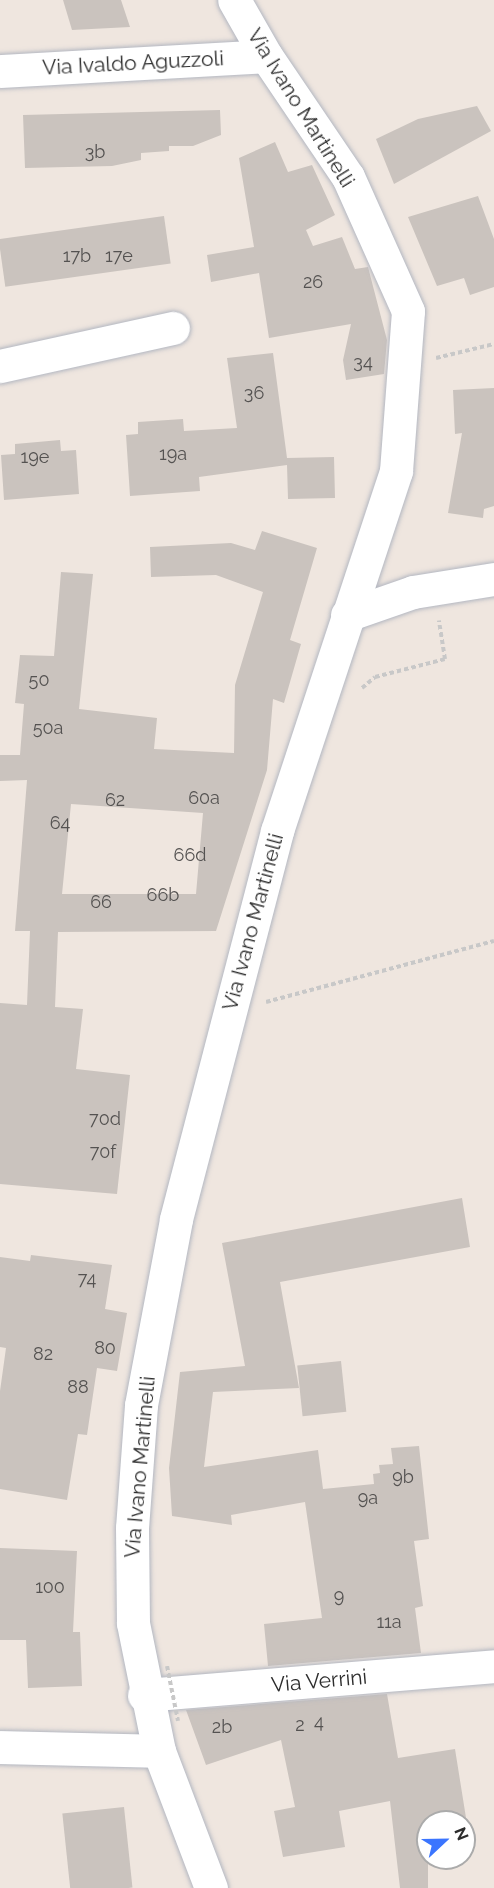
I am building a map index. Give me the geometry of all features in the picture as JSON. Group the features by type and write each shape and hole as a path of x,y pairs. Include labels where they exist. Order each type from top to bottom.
{"street":[{"name":"Via Ivano Martinelli","path":"211,1888 159,1751 144,1695 133,1623 132,1528 141,1405 176,1219 277,831 396,471 408,311 348,177 266,56 234,0"},
{"name":"Via Ivaldo Aguzzoli","path":"0,71 266,56"},
{"path":"0,366 173,328"},
{"path":"347,615 413,592 494,579"},
{"name":"Via Verrini","path":"144,1695 494,1666"},
{"path":"0,1747 159,1751"}],"path":[{"path":"404,366 494,344"},
{"path":"263,1002 494,941"},
{"path":"167,1666 178,1721"}],"building":[{"path":"63,0 121,0 130,27 72,30"},
{"path":"477,106 491,131 394,184 376,139 418,119"},
{"path":"220,110 221,135 193,146 169,146 169,151 141,153 141,160 112,166 25,168 23,115"},
{"path":"275,142 288,172 312,165 335,215 306,230 313,246 342,237 355,269 368,267 387,340 384,374 346,380 343,360 351,324 269,338 259,273 211,282 207,255 254,247 239,158"},
{"path":"478,196 494,239 494,287 470,295 464,278 437,286 408,217"},
{"path":"164,216 171,264 5,287 0,239"},
{"path":"273,353 287,458 334,457 335,498 288,499 287,465 199,477 200,491 130,496 126,435 138,434 138,422 183,419 184,431 237,428 227,358"},
{"path":"494,388 494,506 484,509 483,518 448,513 462,433 455,434 453,390"},
{"path":"60,440 61,451 76,450 79,494 4,500 1,455 15,454 15,444"},
{"path":"262,531 317,548 290,640 301,644 284,703 273,699 267,770 216,931 58,932 55,1007 83,1009 76,1069 130,1075 117,1194 0,1184 0,1003 27,1005 30,931 15,931 27,780 0,781 0,755 20,755 24,704 15,703 20,655 54,656 61,572 93,574 79,709 157,718 154,749 234,753 235,685 263,592 216,575 151,577 150,547 231,543 255,550","holes":["71,804 203,813 196,894 62,894"]},
{"path":"462,1198 470,1247 280,1282 299,1388 213,1392 204,1467 318,1450 323,1489 374,1484 373,1474 380,1473 379,1465 393,1464 391,1448 419,1446 429,1539 414,1541 423,1606 415,1608 421,1653 268,1666 264,1624 322,1618 305,1502 231,1515 232,1525 172,1516 169,1468 180,1372 245,1366 222,1243"},
{"path":"31,1255 112,1265 105,1309 127,1313 117,1371 97,1368 87,1435 78,1434 67,1500 0,1489 0,1391 6,1348 0,1347 0,1257 30,1261"},
{"path":"341,1361 346,1412 303,1416 297,1366"},
{"path":"0,1548 77,1551 73,1632 80,1632 82,1686 28,1688 26,1640 0,1640"},
{"path":"387,1694 398,1758 455,1749 465,1810 416,1810 416,1870 428,1870 428,1888 400,1888 390,1801 339,1811 345,1847 283,1857 274,1811 295,1807 281,1740 206,1765 186,1710"},
{"path":"124,1807 132,1888 70,1888 62,1813"}]}
